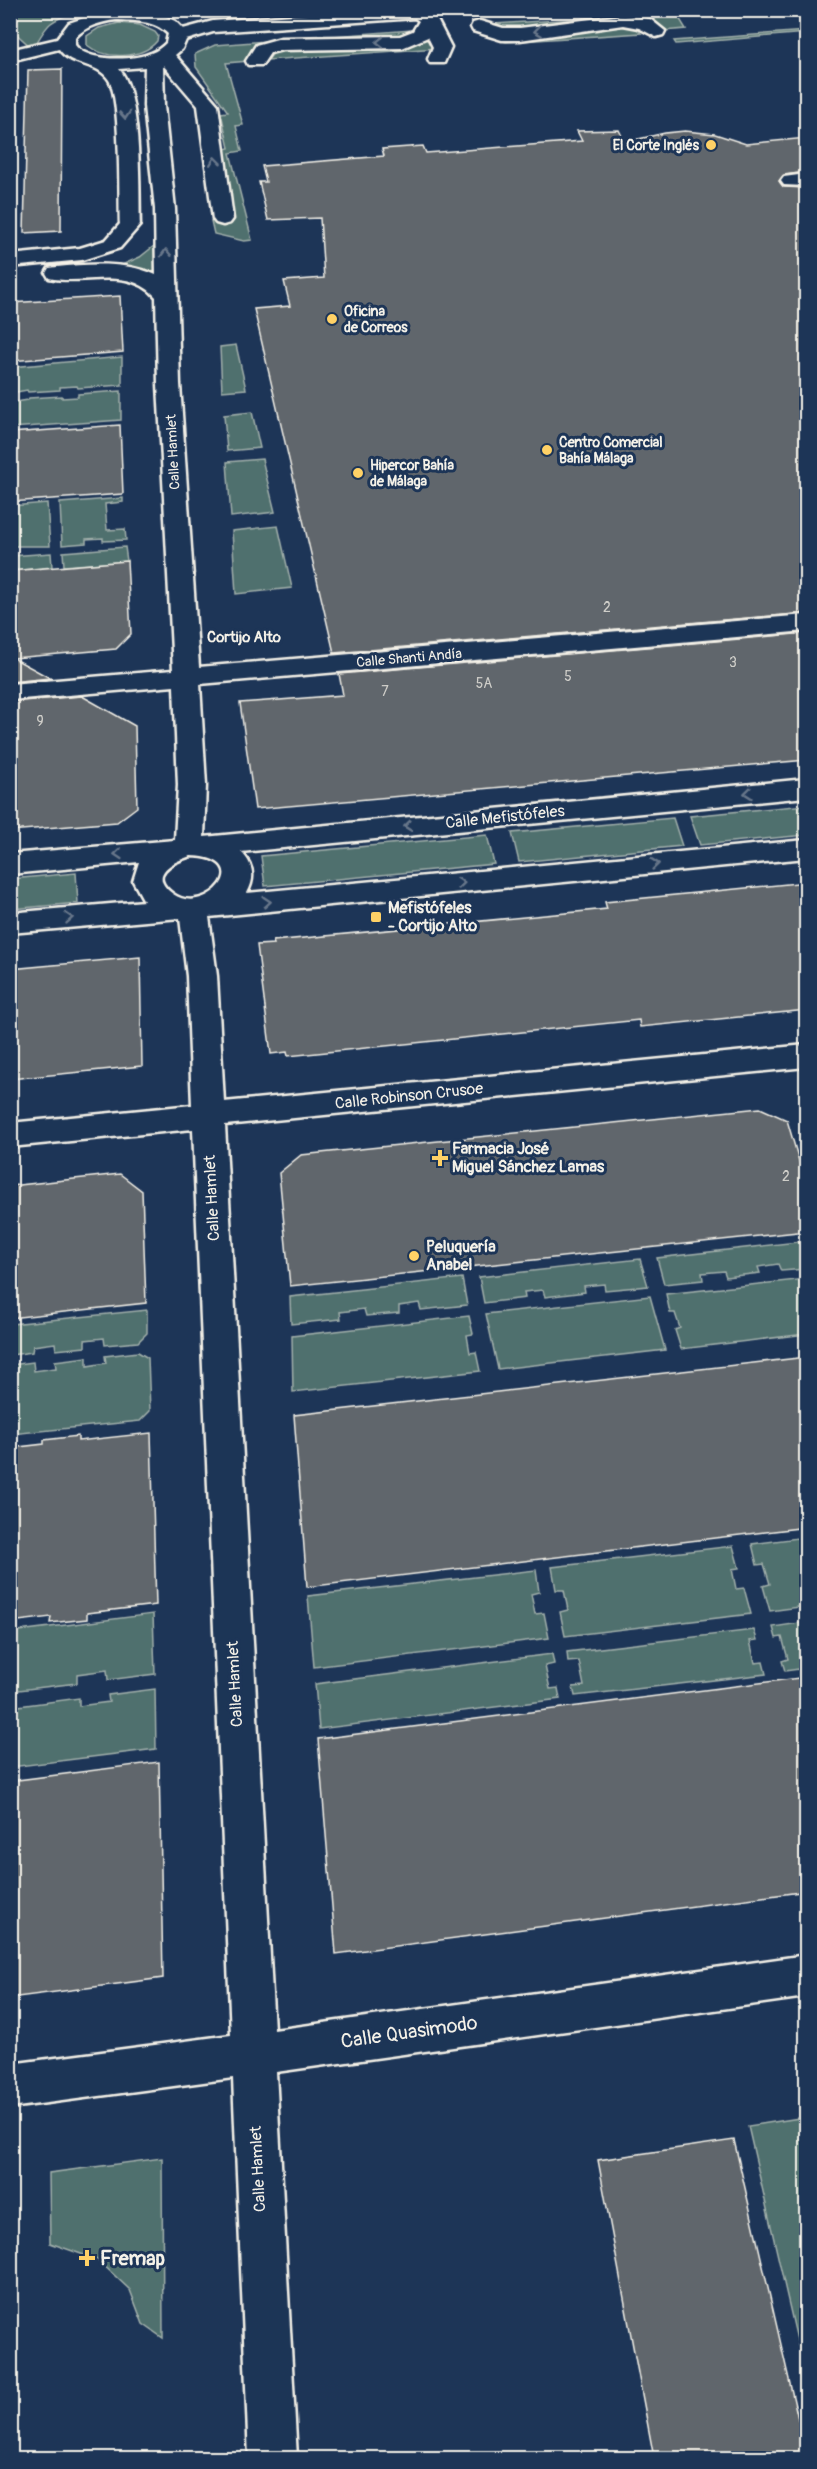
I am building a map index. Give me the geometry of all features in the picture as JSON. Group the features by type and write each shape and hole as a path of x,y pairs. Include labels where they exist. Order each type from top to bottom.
{"street":[{"path":"154,13 173,27 178,36 175,45 159,56 124,64 102,63 76,55 68,49 65,42 67,35 84,22 114,15 154,13"},
{"path":"178,36 213,27 431,14"},
{"path":"431,14 442,47 436,59"},
{"path":"255,61 263,49 281,44 402,42 420,35 431,14"},
{"path":"478,19 502,34 520,34 623,20 644,23 656,32"},
{"path":"478,19 489,44 498,53"},
{"path":"10,56 65,42"},
{"path":"159,56 208,105 223,219"},
{"name":"Calle Hamlet","path":"159,56 154,106 165,209 176,507 192,785 190,847"},
{"path":"10,244 82,254 113,243 130,225 125,108 118,79 102,63"},
{"path":"83,271 119,258 145,239 165,209"},
{"path":"10,261 46,250 72,234"},
{"path":"10,276 83,271 133,275 153,282 167,296"},
{"name":"Calle Shanti Andía","path":"10,692 807,623"},
{"name":"Calle Mefistófeles","path":"10,864 807,788"},
{"path":"190,847 218,850 231,858 238,868 239,879 234,890 224,900 193,908 161,902 150,892 146,880 150,867 160,856 190,847"},
{"path":"10,923 193,908 807,849"},
{"name":"Calle Hamlet","path":"193,908 202,976 273,2458"},
{"name":"Calle Robinson Crusoe","path":"10,1136 807,1056"},
{"name":"Calle Quasimodo","path":"10,2086 807,1976"}],"green space":[{"path":"11,11 79,11 62,17 46,27 33,49 13,31 11,32"},
{"path":"676,13 686,29 663,31 646,19 520,31 499,29 492,24"},
{"path":"119,23 140,25 155,32 158,36 157,41 142,51 123,55 103,53 87,45 87,36 99,28"},
{"path":"622,24 635,27 641,33 506,42 499,40 499,37"},
{"path":"413,30 401,38 256,49 248,56 249,61 226,63 243,125 236,126 242,151 230,153 252,240 244,241 214,234 211,221 232,218 224,149 229,148 221,113 228,112 196,67 195,54 215,45"},
{"path":"806,31 806,33 676,44 674,41"},
{"path":"428,36 437,48 268,60 274,52 289,48 408,45"},
{"path":"159,242 160,277 113,269 140,257"},
{"path":"236,345 246,389 222,391 220,347"},
{"path":"122,357 122,385 60,387 60,390 28,392 27,390 11,393 11,367"},
{"path":"121,391 121,420 11,428 11,400 16,402 29,398 78,397 78,394"},
{"path":"252,412 260,448 227,451 224,415"},
{"path":"262,459 275,512 231,517 227,462"},
{"path":"123,498 123,502 105,504 107,530 125,529 126,540 86,539 86,543 62,545 60,503"},
{"path":"47,503 50,546 11,546 11,506"},
{"path":"278,526 292,588 236,594 232,531"},
{"path":"125,547 127,561 64,566 63,552"},
{"path":"51,553 52,567 11,571 11,556"},
{"path":"806,805 806,835 700,845 690,816"},
{"path":"673,818 682,846 519,862 512,833"},
{"path":"487,835 494,864 265,886 261,856"},
{"path":"76,873 78,903 11,909 11,879"},
{"path":"806,1241 806,1269 781,1271 778,1264 758,1267 760,1273 726,1277 724,1271 702,1273 703,1280 664,1284 657,1258"},
{"path":"640,1259 648,1286 605,1290 604,1284 584,1286 585,1292 545,1297 543,1290 524,1292 525,1298 484,1303 479,1277"},
{"path":"462,1278 467,1305 421,1310 419,1303 399,1306 399,1313 366,1316 364,1309 340,1312 341,1319 291,1324 290,1297"},
{"path":"806,1279 806,1334 681,1349 675,1330 680,1328 675,1313 670,1313 666,1294"},
{"path":"650,1296 665,1350 498,1369 486,1314"},
{"path":"147,1310 147,1333 138,1342 105,1345 104,1338 85,1340 85,1347 56,1350 55,1343 33,1346 32,1352 11,1355 11,1324"},
{"path":"469,1316 473,1334 467,1335 470,1353 476,1352 480,1371 293,1392 292,1336"},
{"path":"138,1352 148,1358 150,1411 140,1421 11,1434 11,1365 33,1362 34,1371 56,1368 55,1361 87,1357 87,1366 106,1363 105,1356"},
{"path":"806,1537 806,1606 770,1611 763,1586 770,1584 764,1564 757,1565 752,1544"},
{"path":"733,1546 739,1568 732,1569 736,1589 744,1588 751,1614 565,1636 560,1612 568,1610 564,1590 556,1590 552,1567"},
{"path":"536,1570 539,1592 531,1594 535,1614 544,1613 549,1638 314,1667 308,1596"},
{"path":"153,1614 155,1674 108,1680 107,1670 77,1674 77,1683 11,1691 11,1632"},
{"path":"806,1622 806,1668 785,1671 782,1661 788,1659 782,1637 776,1638 773,1627"},
{"path":"754,1630 757,1640 750,1641 755,1663 763,1662 766,1674 575,1696 573,1687 584,1686 579,1661 568,1662 567,1652"},
{"path":"552,1654 554,1664 545,1666 550,1689 558,1688 560,1699 319,1729 315,1684"},
{"path":"155,1689 156,1749 11,1767 11,1707 79,1698 79,1706 109,1702 108,1695"},
{"path":"806,2117 806,2379 748,2126"},
{"path":"162,2158 163,2338 143,2324 130,2290 98,2260 50,2243 49,2173"}],"building":[{"path":"62,69 61,231 24,233 28,70"},
{"name":"Centro Comercial Bahía Málaga","path":"619,130 625,142 685,131 715,134 746,144 807,138 807,172 784,175 779,181 784,187 807,188 807,613 334,653 254,309 290,306 284,281 324,278 320,218 268,220 259,182 266,182 262,166 384,156 382,149 423,146 426,153 582,141 577,131"},
{"path":"120,296 123,352 10,361 10,303"},
{"path":"120,425 123,494 10,502 10,433"},
{"path":"127,561 131,634 116,649 13,658 50,678 10,682 10,571"},
{"path":"807,633 807,760 255,809 240,703 343,695 339,674"},
{"path":"82,696 135,726 137,807 117,822 10,831 10,702"},
{"path":"807,882 807,1010 640,1027 639,1020 288,1056 287,1052 271,1054 257,945 274,944 273,941 607,909 605,902"},
{"path":"140,957 142,1066 10,1079 10,969"},
{"path":"760,1108 787,1120 807,1188 807,1231 290,1286 279,1173 301,1155"},
{"path":"120,1174 142,1191 146,1303 10,1318 10,1186"},
{"path":"807,1357 807,1527 307,1587 294,1415"},
{"path":"151,1433 156,1605 87,1613 87,1619 50,1623 51,1617 10,1622 10,1448 44,1444 44,1440 78,1436 78,1441"},
{"path":"807,1677 807,1891 336,1954 318,1739"},
{"path":"159,1762 163,1978 10,1998 10,1781"},
{"path":"734,2140 807,2458 654,2458 598,2160"}],"place":[{"name":"El Corte Inglés","path":"711,145"},
{"name":"Oficina de Correos","path":"332,319"},
{"name":"Centro Comercial Bahía Málaga","path":"547,450"},
{"name":"Hipercor Bahía de Málaga","path":"358,473"},
{"name":"Mefistófeles - Cortijo Alto","path":"376,917"},
{"name":"Farmacia José Miguel Sánchez Lamas","path":"440,1158"},
{"name":"Peluquería Anabel","path":"414,1256"},
{"name":"Fremap","path":"87,2258"}],"district":[{"name":"Cortijo Alto","path":"244,637"}]}
